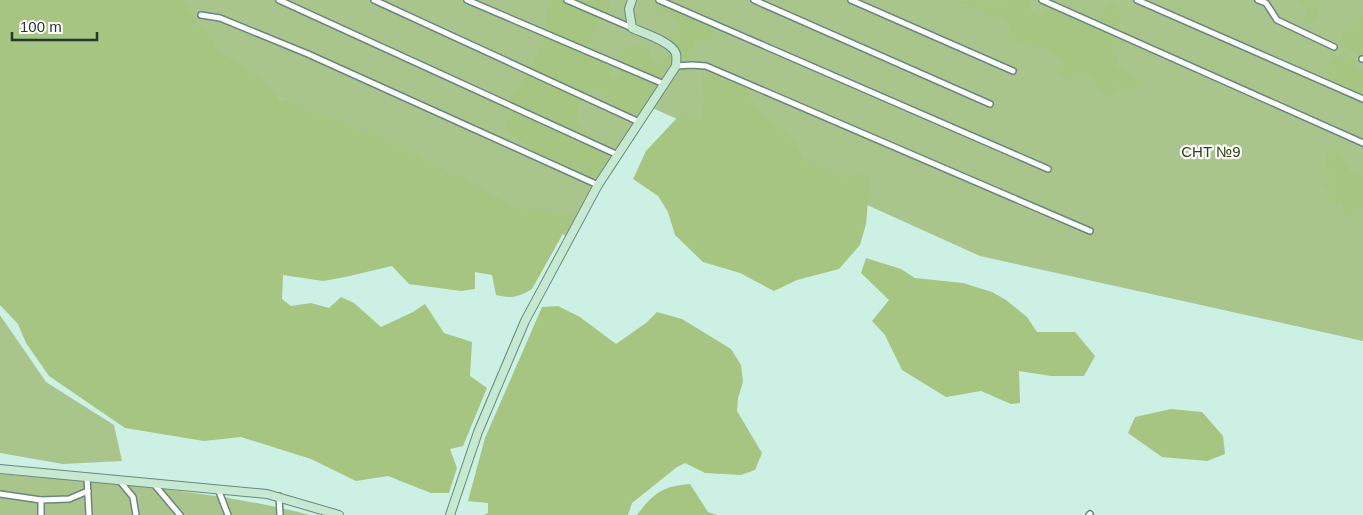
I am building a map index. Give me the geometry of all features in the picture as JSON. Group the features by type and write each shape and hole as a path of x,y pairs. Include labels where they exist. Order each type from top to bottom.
{"street":[{"path":"279,0 618,155"},
{"path":"374,0 640,122"},
{"path":"467,0 664,84"},
{"path":"450,515 478,432 525,321 598,185 676,66 677,55 668,44 567,0"},
{"path":"632,0 629,9 632,28"},
{"path":"659,0 1048,169"},
{"path":"754,0 990,104"},
{"path":"851,0 1013,71"},
{"path":"1042,0 1363,142"},
{"path":"1137,0 1363,99"},
{"path":"1258,0 1266,3 1277,20 1334,47"},
{"path":"201,15 220,18 308,54 598,185"},
{"path":"676,66 692,64 706,66 1090,231"},
{"path":"0,469 218,488 279,496 336,514"},
{"path":"87,477 88,515"},
{"path":"119,480 134,496 136,515"},
{"path":"153,483 180,515"},
{"path":"218,488 228,515"},
{"path":"0,494 41,500 69,499 88,490"},
{"path":"279,496 280,515"},
{"path":"41,500 41,515"}],"green space":[{"path":"0,0 183,0 199,26 211,34 217,50 260,77 279,98 398,145 517,208 574,214 532,289 515,296 496,295 492,275 475,272 475,289 461,291 409,284 392,266 323,281 283,275 282,299 291,306 311,303 329,308 341,297 354,303 381,327 413,312 425,304 444,333 472,342 470,376 487,388 463,446 450,449 457,468 449,493 431,493 388,476 356,481 311,459 241,437 204,441 125,428 49,376 26,343 18,324 0,305"},
{"name":"СНТ №9","path":"77,0 1363,0 1363,341 980,256 646,105 566,236"},
{"path":"550,0 610,0 609,9 597,26 588,46 609,69 610,76 613,79 621,76 620,50 646,44 652,61 661,64 668,54 671,56 670,63 637,116 612,103 599,92 589,91 579,106 576,118 597,152 609,159 596,178 535,152 529,145 515,138 506,126 513,92 521,84 538,52 546,25 545,14"},
{"path":"1029,0 1032,13 1041,17 1051,8 1071,17 1100,21 1105,8 1114,3 1119,7 1119,32 1114,47 1118,58 1115,66 1124,69 1140,81 1138,90 1119,84 1114,94 1099,91 1093,78 1081,72 1076,77 1063,76 1059,70 1062,62 1053,53 1041,47 1014,41 1006,18 992,16 957,1"},
{"path":"1298,0 1316,0 1321,4 1315,19 1309,23 1304,19 1308,10"},
{"path":"655,2 711,24 714,31 713,36 695,42 690,58 683,58 670,38 677,29 677,21 668,14 649,10"},
{"path":"1363,16 1363,55 1341,46 1343,31 1357,24"},
{"path":"1343,54 1356,61 1355,68 1363,71 1363,108 1358,103 1332,90 1326,73 1332,58"},
{"path":"702,75 731,77 744,88 762,114 792,138 805,161 847,177 862,174 870,179 866,224 860,245 839,269 797,280 774,291 740,273 703,262 675,235 668,212 658,196 633,179 646,151 676,119 685,112 690,118 701,120 704,100"},
{"path":"1332,150 1340,154 1353,175 1363,172 1363,209 1356,204 1350,216 1344,213 1341,202 1330,209 1326,201 1330,191 1324,185 1328,181 1330,172 1326,169 1326,157"},
{"path":"866,258 901,269 915,278 963,283 992,292 1006,300 1027,317 1037,332 1075,332 1095,356 1084,376 1051,376 1019,371 1020,403 1011,404 981,391 946,397 902,370 885,335 872,321 889,300 861,273"},
{"path":"558,306 580,317 616,344 646,323 657,312 682,319 731,349 741,365 743,382 738,398 737,411 762,453 755,470 741,475 705,473 685,463 677,467 632,503 628,515 484,515 488,513 488,503 468,501 485,438 542,307"},
{"path":"0,315 46,382 114,425 122,461 63,464 0,453"},
{"path":"1171,409 1202,412 1223,436 1225,454 1207,461 1162,457 1128,433 1135,417"},
{"path":"0,474 195,493 272,506 310,515 0,515"},
{"path":"690,484 708,512 717,515 637,515 653,496 659,492 672,487"}]}
